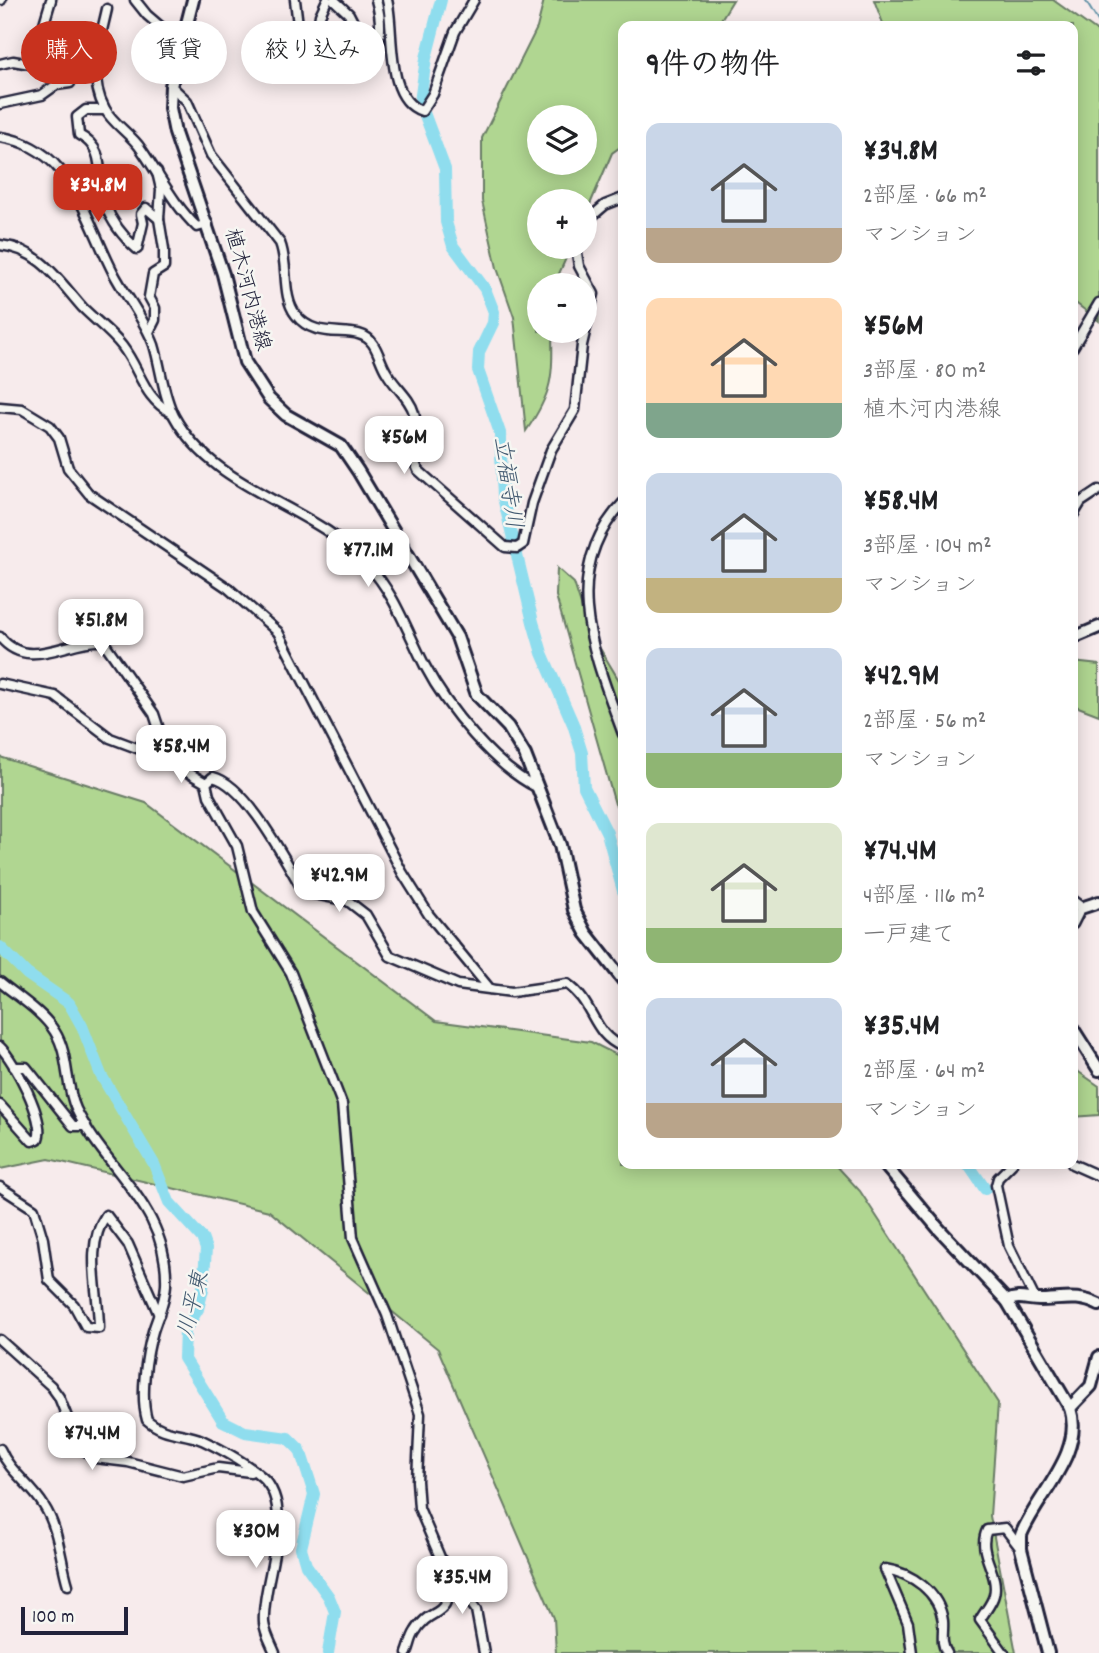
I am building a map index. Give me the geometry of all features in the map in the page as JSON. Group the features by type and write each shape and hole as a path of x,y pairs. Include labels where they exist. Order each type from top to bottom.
{"main road":[{"name":"植木河内港線","path":"188,21 193,0"},
{"name":"植木河内港線","path":"171,86 170,108 175,133 208,224 245,362 269,399 286,415 341,446 358,471 457,637 477,695 508,727 525,755 560,845 573,909 586,933 618,975"},
{"path":"1078,636 1099,627"},
{"path":"1078,905 1099,902"},
{"path":"1078,1037 1099,1070"},
{"path":"888,1169 938,1228 1007,1301 1070,1408 1074,1423 1071,1445 1026,1522 1021,1549 1048,1653"},
{"path":"1007,1301 1020,1297 1076,1297 1099,1306"},
{"path":"1070,1408 1091,1386 1099,1357"}],"street":[{"path":"45,21 51,0"},
{"path":"135,0 154,21"},
{"path":"296,0 299,51 302,58 313,58 320,15 327,0"},
{"path":"334,0 349,14 370,55 375,54 378,46 381,11 376,0"},
{"path":"387,0 394,73 402,92 415,108 422,111 433,94 455,32 474,0"},
{"path":"104,21 107,9"},
{"path":"0,64 21,62"},
{"path":"0,104 42,95 64,84"},
{"path":"96,84 105,110 139,145 178,209 197,227 208,224"},
{"path":"171,86 187,101 211,155 280,243 285,256 290,304 295,314 316,331 361,335 372,341 387,374 413,411 411,457 418,470 505,547 517,548 523,544 532,503 551,450 578,398 582,345 594,294 578,259"},
{"path":"105,110 86,110 77,117 76,128 79,135 91,141 100,158 104,202 113,221 120,234 137,249 143,223 141,214 146,208 159,219"},
{"path":"0,137 19,140 58,168 69,183 114,275 149,332 172,414 185,434 225,475 315,522 352,548 370,566 394,600 425,665 460,721 524,781 538,788"},
{"path":"149,332 155,320 150,286 153,274 163,267 165,258 159,219 161,189 157,172"},
{"path":"597,212 618,200"},
{"path":"0,245 20,249 53,271 82,307 122,346 155,404 172,414"},
{"path":"1078,339 1099,303"},
{"path":"0,407 22,409 50,426 59,438 68,468 89,494 228,588 278,632 402,872 429,915 490,989"},
{"path":"1078,507 1099,490"},
{"path":"618,510 601,532 590,557 586,608 602,677 618,720"},
{"path":"0,637 24,652 42,654 103,641 154,714 170,762"},
{"path":"0,684 55,696 110,738 170,762 206,783 209,796 237,846 253,912 291,972 342,1104 353,1238 378,1292 412,1385 421,1428 417,1481 419,1508 450,1575 476,1610 484,1653"},
{"path":"206,783 213,776 228,783 265,830 304,892 348,901 356,906 366,915 390,956 458,985 531,991 558,983 567,984 581,994 608,1041 618,1045"},
{"path":"0,982 38,1013 56,1032 73,1100 86,1126 128,1180 154,1228 166,1283 150,1344 144,1400 148,1420 163,1432 202,1441 256,1473 268,1484 278,1513 264,1604 266,1630 275,1653"},
{"path":"0,1047 14,1067 35,1108 40,1123 38,1139 32,1141 0,1105"},
{"path":"14,1067 26,1067 34,1075 73,1126 86,1126"},
{"path":"1078,1167 1099,1176"},
{"path":"1007,1169 998,1178 996,1185 1009,1246 1035,1299"},
{"path":"0,1187 34,1209 43,1239 49,1280 74,1305 86,1327 99,1328 94,1273 95,1246 96,1232 106,1215 128,1244 159,1315"},
{"path":"0,1340 51,1386 60,1398 78,1445 95,1458 128,1462 183,1476 218,1468 256,1473"},
{"path":"0,1449 6,1462 36,1494 49,1514 68,1586"},
{"path":"1004,1653 980,1620 995,1588 984,1550 987,1530 1005,1528 1021,1549"},
{"path":"912,1653 908,1623 885,1569 900,1571 914,1578 930,1593 943,1620 942,1637 947,1653"},
{"path":"407,1653 416,1630 442,1610 449,1599 450,1575"}],"green space":[{"path":"544,0 733,0 720,21 618,21 618,149 612,153 597,189 527,189 527,259 566,259 559,273 527,273 527,343 552,343 552,361 550,384 542,405 526,431 514,317 497,268 482,201 482,138 537,28"},
{"path":"874,0 1053,0 1099,33 1099,321 1078,305 1078,21 882,21"},
{"path":"557,568 574,583 589,630 618,679 618,808 615,804 556,596"},
{"path":"1078,663 1099,665 1099,715 1078,707"},
{"path":"0,757 146,803 436,1021 591,1042 618,1056 618,1169 840,1169 860,1191 998,1403 990,1516 1016,1653 556,1653 554,1618 438,1349 269,1211 49,1159 0,1169"},
{"path":"1078,1071 1099,1086 1099,1115 1078,1117"}],"waterway":[{"name":"立福寺川","path":"441,0 426,58 420,102 445,169 446,222 453,246 485,289 494,312 493,323 479,352 478,370 500,433 503,497 533,622 542,653 573,724 582,753 584,787 607,833 618,873"},
{"path":"1085,0 1099,23"},
{"name":"川平東","path":"0,947 27,974 69,1003 82,1026 101,1075 154,1164 169,1202 202,1238 206,1249 203,1289 198,1309 185,1330 184,1358 223,1421 245,1432 288,1438 300,1450 314,1494 301,1548 306,1565 329,1597 335,1612 328,1653"},
{"name":"立福寺川","path":"971,1169 985,1189"}]}
